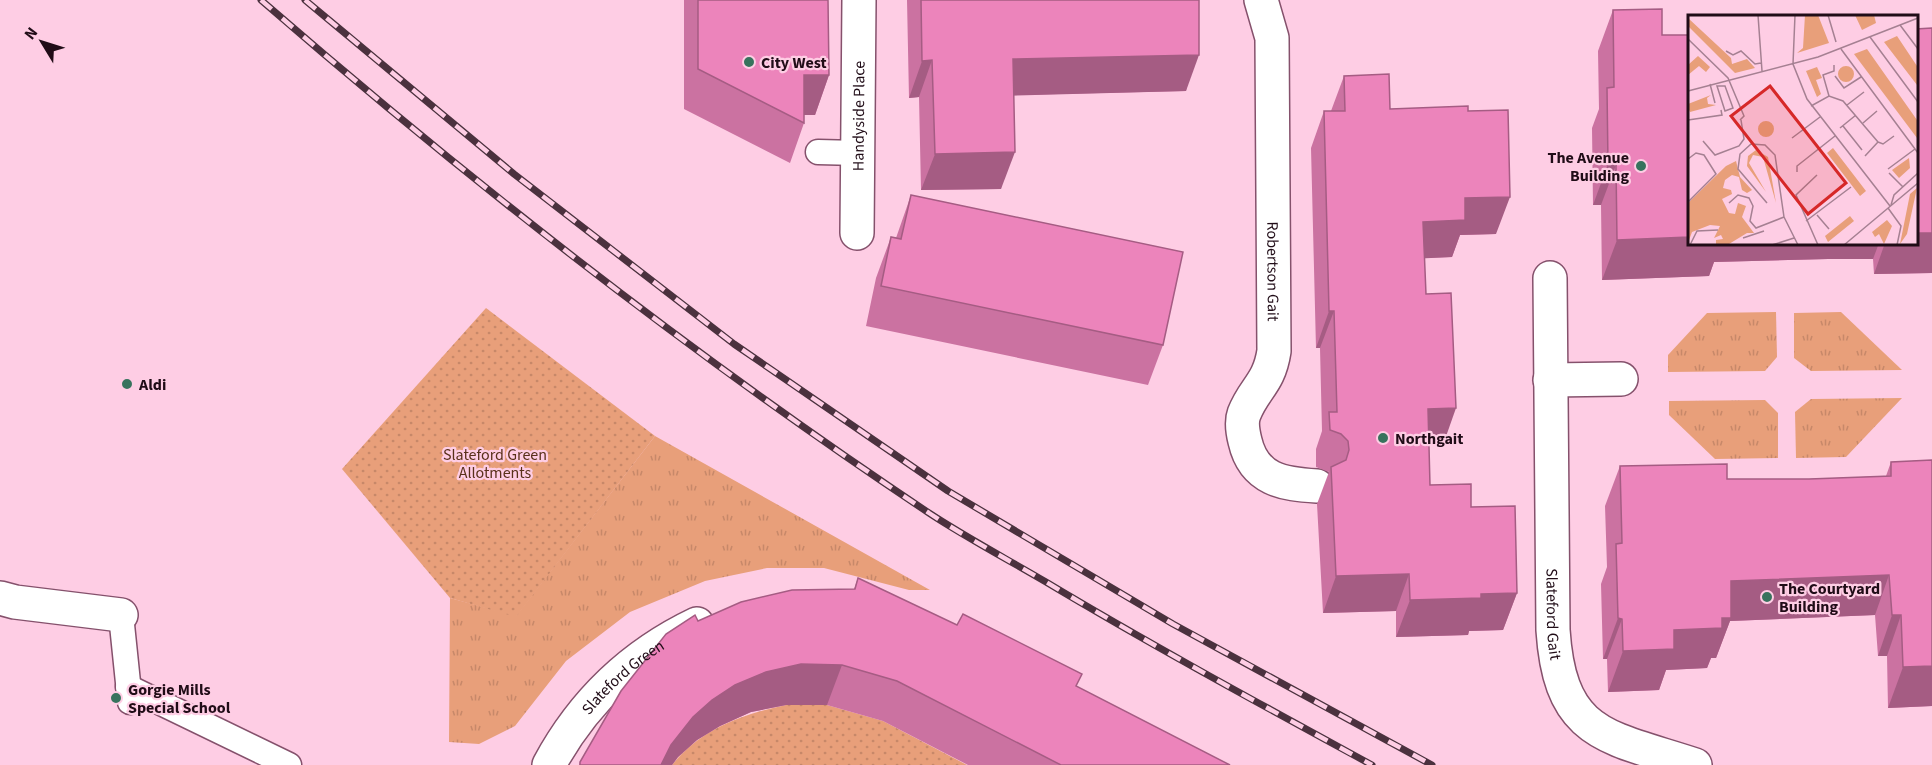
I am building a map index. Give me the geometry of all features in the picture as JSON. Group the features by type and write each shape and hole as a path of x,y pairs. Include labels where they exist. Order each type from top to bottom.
{"street":[{"name":"Handyside Place","path":"857,233 859,0"},
{"name":"Robertson Gait","path":"1268,0 1272,38 1274,351 1271,372 1244,414 1242,432 1247,451 1256,465 1270,478 1288,485 1317,486"},
{"name":"Slateford Gait","path":"1550,278 1552,630 1555,662 1561,685 1576,713 1590,725 1611,737 1695,765"},
{"path":"1550,380 1621,379"},
{"path":"0,598 15,602 121,615"},
{"name":"Slateford Green","path":"549,765 580,715 623,670 674,635 720,615"}],"lane":[{"path":"818,152 858,153"},
{"path":"121,615 129,696 289,765"}],"green space":[{"name":"Slateford Green Allotments","path":"486,308 655,436 516,617 450,598 342,469"},
{"path":"1776,312 1777,357 1765,371 1668,372 1668,355 1707,313"},
{"path":"1841,312 1902,370 1811,371 1794,358 1794,313"},
{"path":"1902,398 1846,457 1796,458 1795,412 1811,399"},
{"path":"1765,400 1778,413 1778,458 1715,459 1669,415 1669,401"},
{"path":"655,436 930,590 909,590 824,568 767,568 705,581 630,612 566,661 515,726 479,744 449,742 450,598 516,616"},
{"path":"786,705 827,705 883,721 967,765 672,765 683,752 723,725 738,718"}],"building":[{"name":"City West","path":"698,0 828,0 829,75 804,75 804,123 698,69"},
{"path":"921,0 1199,0 1199,55 1013,59 1015,152 935,154 932,60 922,61"},
{"name":"The Avenue Building","path":"1662,9 1662,35 1688,35 1688,237 1617,240 1616,165 1608,164 1607,88 1614,87 1613,10"},
{"path":"1932,28 1932,233 1917,233 1917,29"},
{"path":"1389,74 1390,109 1468,106 1468,111 1508,110 1510,197 1465,198 1465,220 1423,222 1426,294 1451,293 1456,408 1428,409 1430,485 1471,484 1471,507 1515,506 1517,593 1481,594 1481,598 1410,600 1409,574 1336,576 1331,467 1346,460 1349,450 1348,441 1341,434 1330,430 1329,412 1337,412 1334,311 1329,311 1324,111 1345,111 1344,76"},
{"path":"911,195 1183,252 1163,345 881,286 891,237 901,239"},
{"name":"The Courtyard Building","path":"1932,460 1932,666 1903,667 1901,615 1892,615 1889,575 1731,581 1731,618 1722,618 1722,628 1674,630 1674,649 1623,651 1622,619 1618,618 1616,544 1622,543 1620,466 1727,464 1727,479 1809,479 1891,476 1891,462"},
{"path":"858,578 957,625 963,614 1082,674 1076,686 1230,765 1061,765 897,681 842,665 801,664 766,672 735,685 712,700 693,717 671,745 661,765 580,765 621,691 666,634 695,615 698,621 741,602 792,590 855,589"}],"railway":[{"path":"261,0 422,136 587,267 671,331 842,454 972,540 1167,652 1372,765"},
{"path":"305,0 514,174 734,344 948,491 1173,624 1432,765"}],"place":[{"name":"City West","path":"749,62"},
{"name":"The Avenue Building","path":"1641,166"},
{"name":"Aldi","path":"127,384"},
{"name":"Northgait","path":"1383,438"},
{"name":"The Courtyard Building","path":"1767,597"},
{"name":"Gorgie Mills Special School","path":"116,698"}]}
